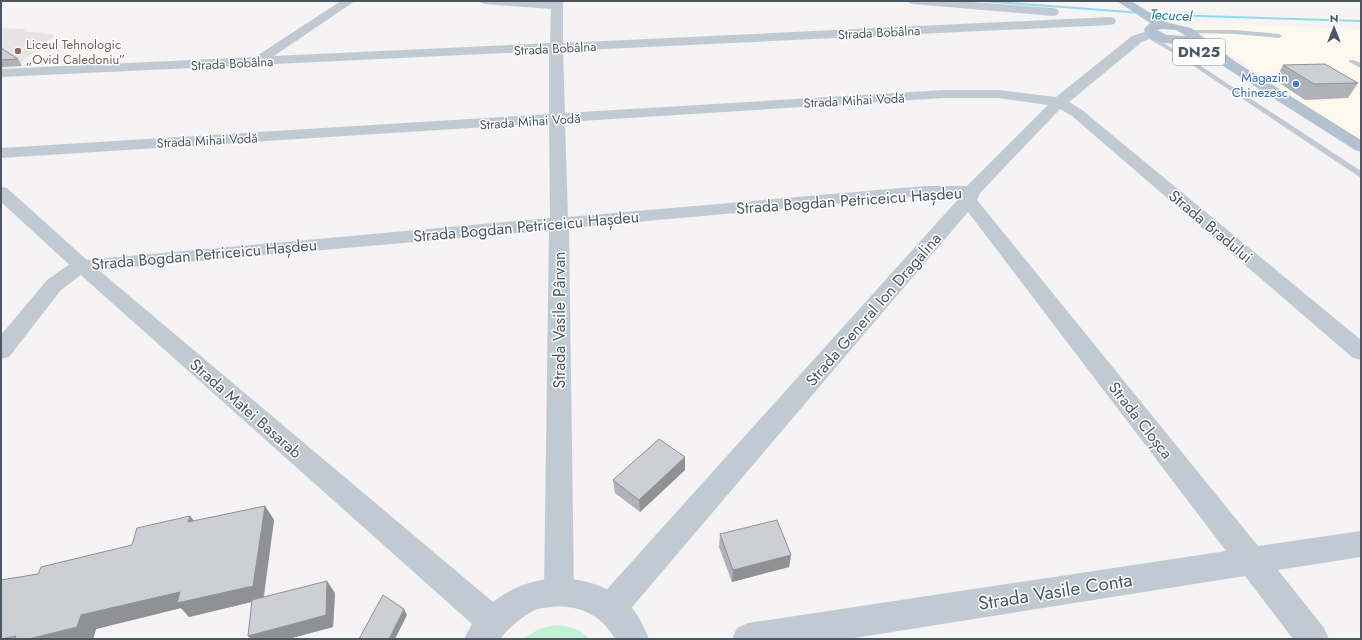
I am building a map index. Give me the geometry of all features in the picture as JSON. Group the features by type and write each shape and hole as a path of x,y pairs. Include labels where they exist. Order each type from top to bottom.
{"main road":[{"name":"DN25","path":"1124,2 1152,29 1231,65"},
{"path":"1152,29 1187,40 1192,38 1191,33"},
{"name":"DN25","path":"1191,33 1231,65 1361,147"}],"street":[{"path":"257,61 348,1"},
{"path":"485,1 557,4"},
{"path":"913,1 1067,13 1123,24"},
{"name":"Strada Vasile Pârvan","path":"557,4 556,48 559,223 559,591"},
{"name":"Strada Bobâlna","path":"1,73 1110,22"},
{"name":"Strada General Ion Dragalina","path":"611,608 970,196 1059,102 1137,39 1152,29"},
{"name":"Strada Mihai Vodă","path":"1,153 944,94 998,94 1059,102"},
{"name":"Strada Bradului","path":"1059,102 1077,113 1361,352"},
{"name":"Strada Bogdan Petriceicu Hașdeu","path":"81,265 924,191 970,196"},
{"name":"Strada Matei Basarab","path":"1,192 486,631"},
{"name":"Strada Cloșca","path":"970,196 1313,639"},
{"path":"1,351 54,285 81,265"},
{"name":"Strada Vasile Conta","path":"748,639 1361,544"},
{"path":"486,631 508,609 524,600 542,594 559,591 590,596 611,608 624,621 633,639"}],"lane":[{"path":"1152,29 1182,56 1361,175"},
{"path":"1191,33 1235,32 1280,36"},
{"path":"1351,61 1361,66"}],"shaded area":[{"path":"1194,23 1361,29 1361,143 1206,38"},
{"name":"Liceul Tehnologic „Ovid Caledoniu”","path":"1,28 28,29 23,31 55,35 16,67 1,68"}],"green space":[{"path":"554,625 574,628 582,632 590,639 523,639 539,629"}],"building":[{"path":"1,48 18,59 1,60"},
{"path":"1325,64 1358,83 1314,84 1283,65"},
{"path":"659,439 685,457 639,500 613,480"},
{"path":"265,506 253,586 177,603 180,592 81,615 77,627 29,639 15,639 16,636 1,639 1,580 38,574 41,567 132,545 137,528 190,516 188,522"},
{"path":"777,520 791,555 733,570 720,534"},
{"path":"327,581 326,615 248,636 252,600"},
{"path":"383,595 404,609 389,639 359,639"}],"waterway":[{"name":"Tecucel","path":"981,1 1168,15 1361,21"}],"place":[{"name":"Liceul Tehnologic „Ovid Caledoniu”","path":"18,51"},
{"name":"Magazin Chinezesc","path":"1296,84"}]}
